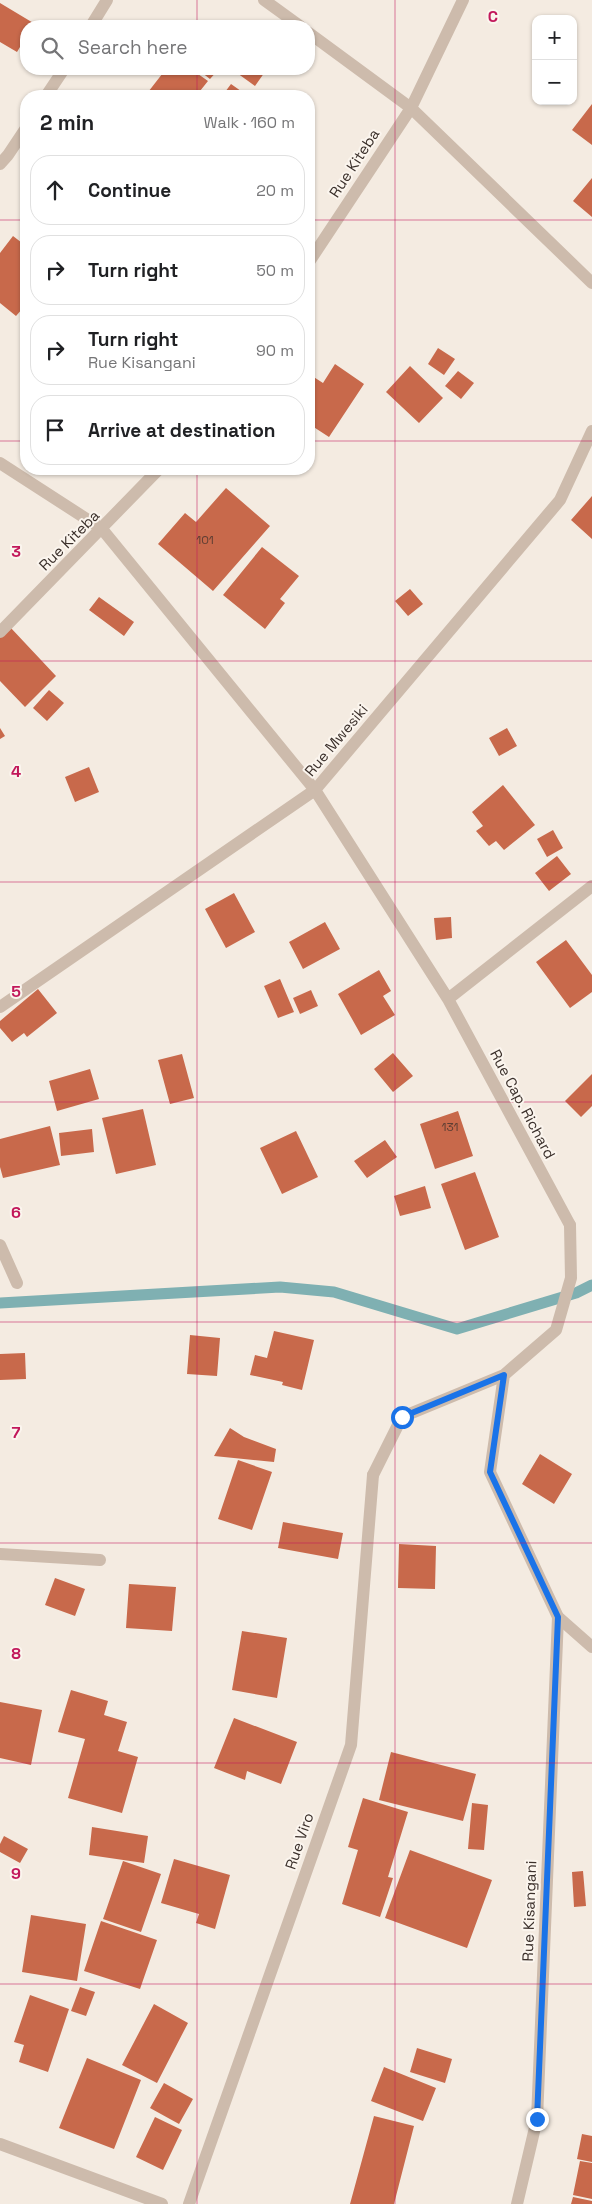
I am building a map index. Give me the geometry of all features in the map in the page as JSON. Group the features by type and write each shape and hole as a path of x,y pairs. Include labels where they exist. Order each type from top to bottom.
{"street":[{"path":"95,20 107,0"},
{"path":"264,0 292,20"},
{"name":"Rue Kiteba","path":"315,253 411,108 463,0"},
{"path":"315,37 411,108 592,283"},
{"path":"50,90 60,75"},
{"path":"0,164 8,156 20,137"},
{"name":"Rue Mwesiki","path":"0,1007 315,790 560,500 592,431"},
{"name":"Rue Cap. Richard","path":"0,463 102,529 315,790 448,999 570,1225 571,1278 556,1330 504,1375"},
{"name":"Rue Kiteba","path":"0,632 153,475"},
{"path":"448,999 592,886"},
{"path":"0,1245 17,1283"},
{"path":"504,1375 490,1472 558,1617 592,1647"},
{"name":"Rue Viro","path":"188,2204 351,1745 373,1475 402,1417 504,1375"},
{"path":"0,1554 100,1560"},
{"name":"Rue Kisangani","path":"518,2204 537,2119 558,1617"},
{"path":"0,2144 162,2204"}],"building":[{"path":"0,3 28,20 20,20 20,47 17,52 0,42"},
{"path":"161,75 200,75 208,81 201,90 150,90"},
{"path":"205,75 214,75 210,79"},
{"path":"240,75 263,75 255,86"},
{"path":"231,84 240,90 226,90"},
{"path":"592,104 592,145 572,130"},
{"path":"592,178 592,217 573,201"},
{"path":"13,236 20,241 20,311 16,316 0,303 0,253"},
{"path":"438,348 455,359 444,375 428,364"},
{"path":"335,364 364,384 329,437 315,428 315,378 323,383"},
{"path":"410,366 443,398 419,423 386,392"},
{"path":"458,371 474,383 461,399 445,386"},
{"path":"226,488 270,526 213,591 158,544 185,513 196,522"},
{"path":"592,496 592,539 571,520"},
{"path":"262,547 299,576 280,599 285,603 265,629 223,595"},
{"path":"410,589 423,604 408,616 395,601"},
{"path":"99,597 134,622 124,636 89,610"},
{"path":"10,627 56,676 25,707 0,681 0,637"},
{"path":"49,690 64,703 47,721 33,708"},
{"path":"0,728 5,736 0,739"},
{"path":"507,728 517,746 499,756 489,738"},
{"path":"89,767 99,792 75,802 65,777"},
{"path":"503,785 535,825 504,850 496,841 489,846 476,831 483,826 472,812"},
{"path":"553,830 563,848 547,857 537,839"},
{"path":"557,856 571,874 549,891 535,873"},
{"path":"234,893 255,932 226,948 205,909"},
{"path":"451,917 452,938 436,940 434,918"},
{"path":"325,922 340,949 303,969 289,942"},
{"path":"566,940 592,975 592,992 570,1008 536,962"},
{"path":"379,970 391,991 383,996 395,1015 361,1035 338,994"},
{"path":"280,979 294,1012 278,1018 264,986"},
{"path":"38,989 57,1013 27,1037 24,1033 12,1042 0,1028 0,1021"},
{"path":"311,990 318,1006 300,1014 293,998"},
{"path":"393,1053 413,1076 393,1092 374,1069"},
{"path":"182,1054 194,1098 170,1104 158,1060"},
{"path":"90,1069 99,1099 57,1111 49,1081"},
{"path":"592,1074 592,1106 581,1117 565,1101"},
{"path":"143,1109 156,1165 116,1174 102,1118"},
{"path":"458,1111 473,1156 435,1169 420,1124"},
{"path":"50,1126 60,1165 3,1178 0,1167 0,1139"},
{"path":"92,1129 94,1152 61,1156 59,1133"},
{"path":"296,1131 318,1177 282,1194 260,1148"},
{"path":"385,1140 397,1157 367,1178 354,1161"},
{"path":"475,1172 499,1237 465,1250 441,1184"},
{"path":"425,1186 431,1208 400,1216 394,1196"},
{"path":"274,1331 314,1340 302,1390 282,1385 283,1382 250,1375 255,1355 267,1358"},
{"path":"190,1335 220,1338 217,1376 187,1374"},
{"path":"25,1353 26,1379 0,1380 0,1354"},
{"path":"230,1428 244,1437 276,1449 274,1462 214,1456"},
{"path":"540,1454 572,1474 554,1504 522,1484"},
{"path":"238,1460 272,1472 252,1530 218,1519"},
{"path":"283,1522 343,1533 338,1559 278,1548"},
{"path":"399,1544 436,1546 435,1589 398,1588"},
{"path":"55,1578 85,1589 75,1616 45,1605"},
{"path":"129,1584 176,1587 172,1631 126,1628"},
{"path":"242,1631 287,1638 277,1698 232,1690"},
{"path":"71,1690 108,1701 104,1715 127,1722 118,1751 138,1757 122,1813 68,1798 85,1739 58,1732"},
{"path":"0,1702 42,1710 31,1765 0,1758"},
{"path":"234,1718 297,1742 281,1784 247,1771 245,1780 214,1768"},
{"path":"391,1752 476,1774 463,1821 379,1800"},
{"path":"363,1798 408,1812 388,1877 393,1878 380,1917 342,1904 358,1850 348,1847"},
{"path":"472,1803 488,1805 484,1850 468,1849"},
{"path":"92,1827 148,1836 144,1863 89,1855"},
{"path":"4,1836 28,1849 20,1863 0,1852 0,1844"},
{"path":"410,1850 492,1880 467,1948 385,1918"},
{"path":"174,1859 230,1875 215,1929 196,1923 199,1914 161,1903"},
{"path":"123,1861 161,1874 141,1932 103,1919"},
{"path":"583,1871 586,1906 574,1907 572,1872"},
{"path":"31,1915 86,1924 77,1981 22,1972"},
{"path":"101,1921 157,1940 140,1989 84,1971"},
{"path":"80,1987 95,1992 86,2016 71,2011"},
{"path":"30,1995 69,2009 48,2072 19,2062 24,2045 14,2042"},
{"path":"154,2004 188,2023 157,2083 122,2065"},
{"path":"417,2048 452,2059 445,2083 410,2072"},
{"path":"87,2058 141,2080 114,2149 59,2128"},
{"path":"384,2067 436,2088 423,2121 371,2101"},
{"path":"164,2083 193,2099 179,2124 150,2108"},
{"path":"374,2116 414,2126 394,2204 350,2204"},
{"path":"155,2117 182,2130 163,2170 136,2157"},
{"path":"582,2134 592,2136 592,2162 577,2159"},
{"path":"580,2161 592,2163 592,2199 573,2195"},
{"path":"573,2197 592,2201 592,2204 571,2204"}],"waterway":[{"path":"0,1303 280,1287 334,1292 457,1329 576,1293 592,1285"}],"route":[{"path":"402,1417 504,1375 490,1472 558,1617 537,2119"}]}
